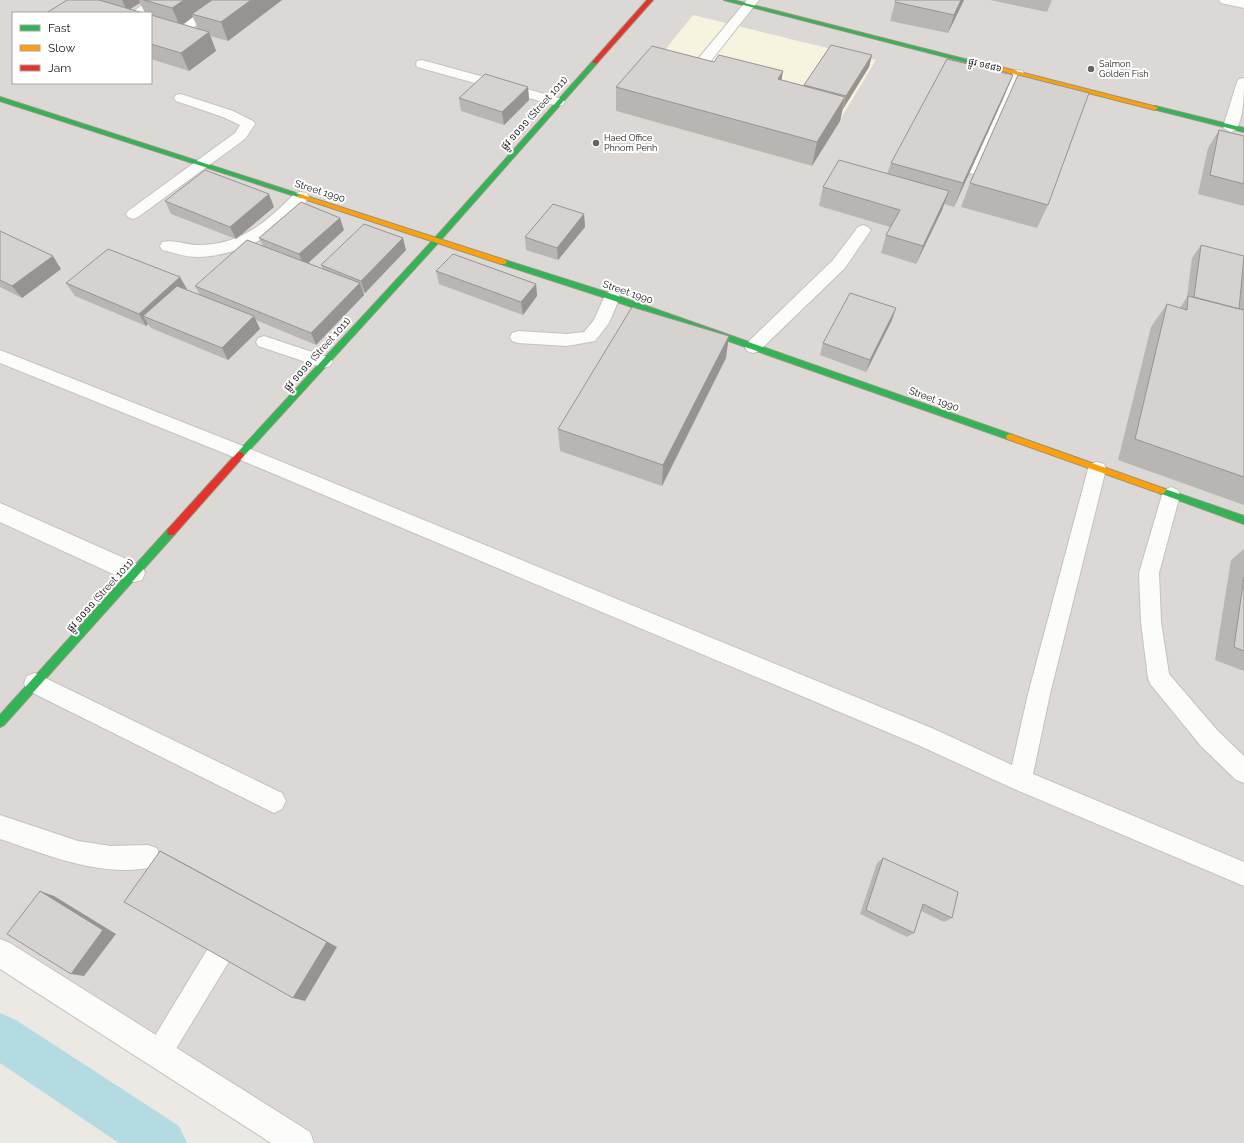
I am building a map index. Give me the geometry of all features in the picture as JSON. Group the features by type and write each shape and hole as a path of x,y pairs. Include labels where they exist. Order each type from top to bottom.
{"street":[{"path":"140,12 158,0"},
{"path":"152,25 172,30 182,29 225,0"},
{"name":"ផ្លូវ ១០១១ (Street 1011)","path":"0,722 324,362 436,241 650,0"},
{"name":"ផ្លូវ ១៩៨៦","path":"727,0 751,3 1018,74 1238,128"},
{"path":"1226,0 1244,4"},
{"path":"1238,128 1244,82"},
{"name":"Street 1990","path":"0,99 612,298 1244,520"},
{"path":"168,246 198,251 218,249 235,244 257,235 272,225 301,197"},
{"path":"0,512 134,573"},
{"path":"0,953 299,1143"}],"lane":[{"path":"702,63 751,3"},
{"path":"422,64 558,102"},
{"path":"974,170 1018,74"},
{"path":"133,214 240,136 248,124 228,114 181,98"},
{"path":"752,347 839,264 863,230"},
{"path":"518,337 567,340 589,337 601,323 612,298"},
{"path":"264,342 324,362"},
{"path":"0,356 242,454 926,737 1020,780 1244,874"},
{"path":"1020,780 1039,694 1097,469"},
{"path":"1171,495 1149,572 1151,622 1159,678 1209,738 1244,772"},
{"path":"36,683 274,801"},
{"path":"0,827 78,853 111,858 148,857"},
{"path":"159,1053 219,954"}],"shaded area":[{"path":"0,0 1244,0 1244,1143 270,1143 0,969"},
{"path":"693,15 876,60 812,166 616,111"}],"building":[{"path":"67,0 99,0 140,12 48,12"},
{"path":"144,0 184,0 172,8"},
{"path":"212,0 251,0 221,22 192,14"},
{"path":"896,0 961,0 954,15 895,2"},
{"path":"152,15 209,32 181,53 152,44"},
{"path":"831,45 872,55 846,96 804,85"},
{"path":"652,46 714,62 719,55 783,71 778,79 845,97 817,142 616,87"},
{"path":"947,59 1013,75 963,183 891,163"},
{"path":"485,74 528,87 502,112 459,98"},
{"path":"1018,75 1089,93 1048,205 970,183"},
{"path":"1219,130 1244,136 1244,184 1210,175"},
{"path":"839,160 949,191 923,246 886,235 900,210 823,187"},
{"path":"205,170 269,194 230,227 165,201"},
{"path":"301,202 340,218 299,254 259,238"},
{"path":"553,204 584,214 557,248 525,237"},
{"path":"364,224 403,238 361,281 321,265"},
{"path":"0,231 53,256 12,286 0,280"},
{"path":"247,240 360,283 311,333 195,286"},
{"path":"1201,245 1244,256 1239,309 1194,297"},
{"path":"108,249 180,277 139,314 66,283"},
{"path":"453,254 536,284 521,302 436,271"},
{"path":"177,286 254,316 222,348 143,316"},
{"path":"850,293 896,308 870,360 823,343"},
{"path":"1188,296 1244,310 1244,477 1135,439 1167,304 1187,310"},
{"path":"632,307 729,336 663,465 558,429"},
{"path":"1244,577 1244,651 1234,647"},
{"path":"160,851 327,942 293,998 124,902"},
{"path":"883,858 958,892 952,918 923,904 914,933 866,910"},
{"path":"40,891 103,930 71,974 7,934"}],"waterway":[{"path":"0,1036 162,1143"}],"traffic: fast":[{"path":"727,0 969,61"},
{"path":"240,455 436,241 595,62"},
{"path":"0,99 300,196"},
{"path":"1155,108 1244,130"},
{"path":"503,262 612,297 1010,437"},
{"path":"1162,491 1244,520"},
{"path":"0,722 171,532"}],"traffic: slow":[{"path":"969,61 1155,108"},
{"path":"300,196 503,262"},
{"path":"1010,437 1162,491"}],"traffic: jam":[{"path":"595,62 650,0"},
{"path":"171,532 240,455"}],"place":[{"name":"Salmon Golden Fish","path":"1091,69"},
{"name":"Haed Office Phnom Penh","path":"596,143"}]}
